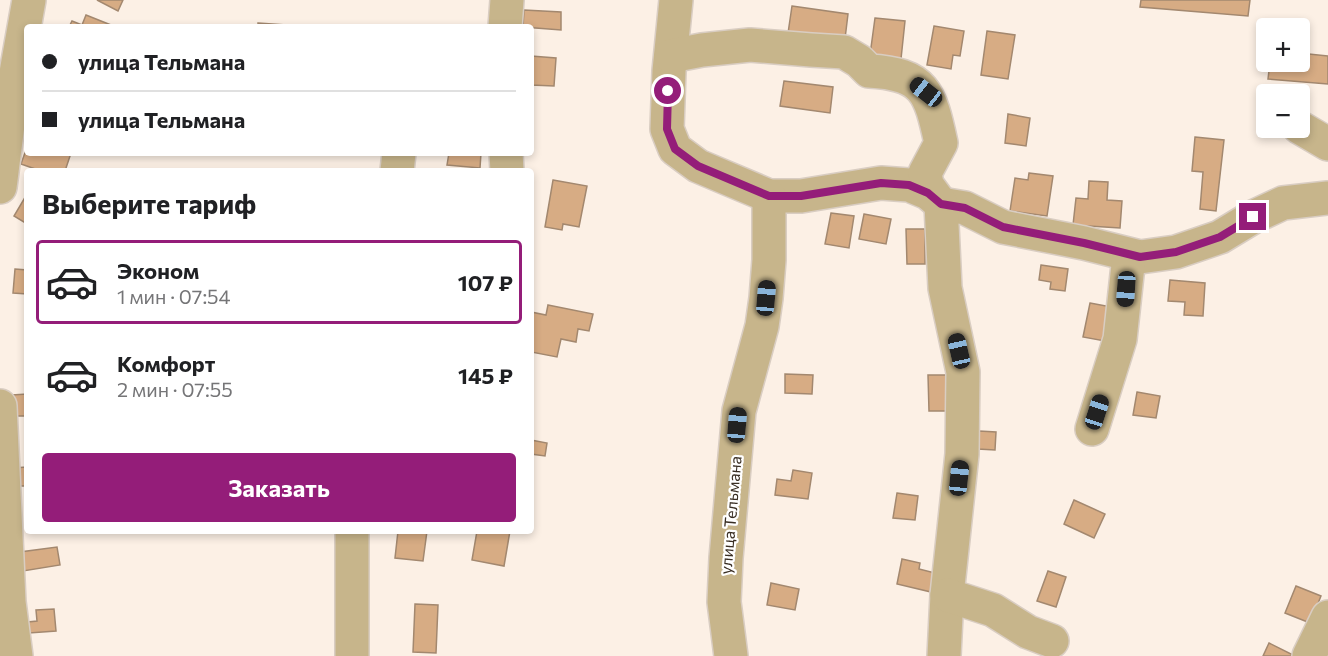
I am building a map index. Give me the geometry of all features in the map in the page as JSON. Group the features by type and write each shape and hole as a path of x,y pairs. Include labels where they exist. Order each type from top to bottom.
{"street":[{"path":"26,24 29,0"},
{"path":"505,24 507,0"},
{"path":"676,0 667,129 675,149 698,166 769,196 801,196 881,183 909,185 928,193 941,204 965,208 1003,227 1140,257 1176,252 1220,237 1253,217 1283,203 1328,198"},
{"path":"0,187 24,38"},
{"path":"671,56 750,45 844,52 859,61 869,71 893,72 910,79 926,92 936,118 941,143 925,173 927,185 941,204 945,288 963,372 962,454 947,595 944,656"},
{"path":"1310,133 1328,144"},
{"name":"улица Тельмана","path":"731,656 724,602 726,558 739,411 762,326 766,298 769,260 769,196"},
{"path":"1092,429 1120,339 1129,256"},
{"path":"0,423 9,602 16,656"},
{"path":"351,534 352,656"},
{"path":"947,595 993,610 1028,632 1052,641"},
{"path":"1309,656 1328,617"}],"building":[{"path":"97,0 123,0 118,11"},
{"path":"1141,0 1250,0 1248,16 1140,7"},
{"path":"792,6 848,14 844,47 787,40"},
{"path":"524,10 561,12 561,30 534,28 534,24 523,24"},
{"path":"86,15 108,24 82,24"},
{"path":"875,18 905,21 901,59 870,55"},
{"path":"934,26 964,31 960,56 953,55 951,69 927,65"},
{"path":"987,31 1015,35 1008,79 981,75"},
{"path":"1310,54 1328,56 1328,84 1268,79 1269,72 1310,72"},
{"path":"534,56 556,58 554,86 534,85"},
{"path":"784,81 833,87 830,113 780,106"},
{"path":"1008,114 1030,118 1026,146 1005,143"},
{"path":"1195,137 1224,140 1216,211 1200,209 1203,172 1192,171"},
{"path":"24,156 70,156 66,168 32,168 21,164"},
{"path":"448,156 481,156 480,168 447,165"},
{"path":"1029,173 1053,176 1047,216 1010,211 1015,178 1028,180"},
{"path":"553,180 587,186 579,227 563,224 562,230 545,227"},
{"path":"1089,181 1108,182 1107,200 1122,201 1120,228 1073,225 1076,198 1088,199"},
{"path":"24,199 24,222 14,216"},
{"path":"831,213 854,216 849,248 825,244"},
{"path":"864,214 891,219 886,244 859,239"},
{"path":"906,229 925,229 925,264 907,264"},
{"path":"1041,265 1068,269 1065,291 1050,289 1051,282 1039,280"},
{"path":"15,269 24,270 24,294 13,293"},
{"path":"1170,280 1205,283 1203,316 1184,315 1185,302 1168,301"},
{"path":"1090,303 1117,308 1110,342 1083,337"},
{"path":"548,305 593,314 589,331 578,329 576,342 561,339 557,357 534,353 534,313 546,315"},
{"path":"785,374 813,375 812,394 785,393"},
{"path":"928,375 948,375 948,411 929,411"},
{"path":"1137,392 1160,396 1156,418 1133,415"},
{"path":"24,394 24,416 12,416 12,395"},
{"path":"979,431 996,432 995,450 978,449"},
{"path":"534,441 547,443 545,456 534,454"},
{"path":"24,467 24,486 13,486 12,468"},
{"path":"793,470 812,473 808,499 775,495 777,479 791,481"},
{"path":"897,493 918,496 915,520 893,518"},
{"path":"1074,500 1105,514 1094,538 1064,524"},
{"path":"398,534 427,534 423,561 395,558"},
{"path":"476,534 509,534 504,566 472,560"},
{"path":"57,547 60,565 23,571 20,552"},
{"path":"902,559 920,563 919,569 935,573 931,592 897,584"},
{"path":"1048,571 1066,577 1056,607 1037,601"},
{"path":"771,583 799,589 795,610 767,605"},
{"path":"1296,586 1321,596 1310,623 1285,613"},
{"path":"415,604 438,605 436,653 413,652"},
{"path":"54,609 56,631 29,633 28,622 37,621 36,610"},
{"path":"1269,643 1293,655 1293,656 1263,656"}],"route":[{"path":"668,91 667,129 675,149 698,166 769,196 801,196 881,183 909,185 928,193 941,204 965,208 1003,227 1140,257 1176,252 1220,237 1253,217"}]}
